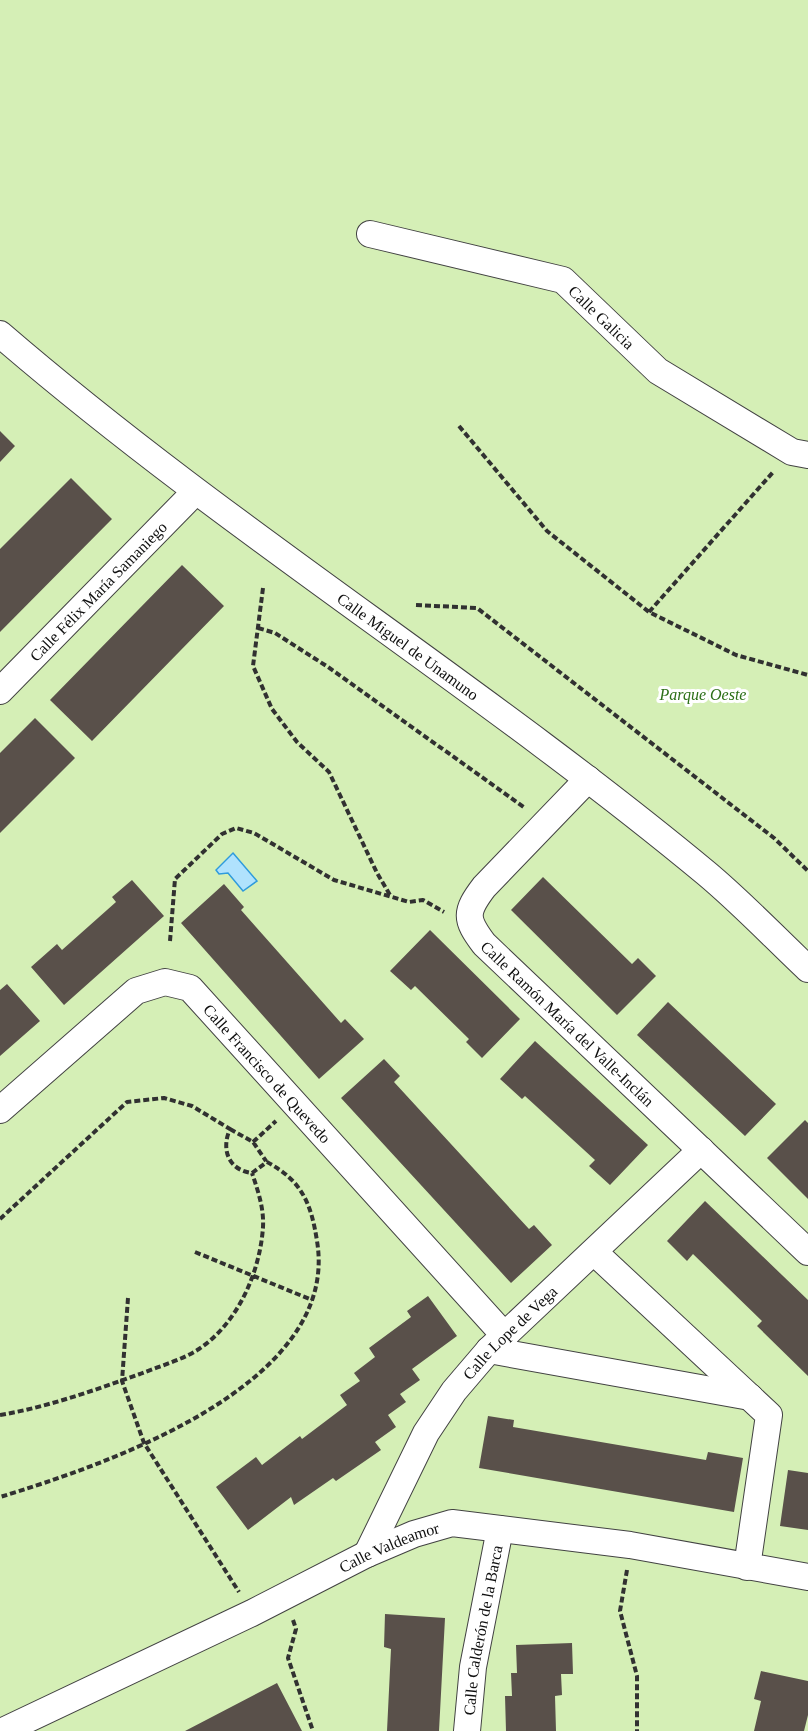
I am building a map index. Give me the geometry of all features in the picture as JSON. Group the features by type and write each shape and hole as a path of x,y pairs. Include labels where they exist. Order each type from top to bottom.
{"street":[{"name":"Calle Galicia","path":"370,234 563,280 658,371 800,453"},
{"name":"Calle Miguel de Unamuno","path":"0,334 195,492 588,779 708,875 808,969"},
{"name":"Calle Félix María Samaniego","path":"0,691 195,492"},
{"name":"Calle Ramón María del Valle-Inclán","path":"588,779 470,905 469,925 484,944 808,1252"},
{"name":"Calle Francisco de Quevedo","path":"0,1110 136,992 165,982 190,988 497,1343"},
{"name":"Calle Lope de Vega","path":"367,1554 426,1433 454,1391 497,1343 701,1150"},
{"path":"594,1252 769,1415 747,1567"},
{"path":"497,1343 750,1397"},
{"name":"Calle Valdeamor","path":"13,1729 252,1613 367,1554 414,1534 452,1524 630,1545 808,1577"},
{"name":"Calle Calderón de la Barca","path":"467,1731 473,1667 500,1529"}],"path":[{"path":"459,426 547,531 649,612 736,655 808,675"},
{"path":"649,612 800,453"},
{"path":"263,588 253,666 272,709 297,742 329,772 376,873 390,895"},
{"path":"416,605 477,608 774,838 808,871"},
{"path":"258,628 275,633 328,667 546,823"},
{"path":"170,941 175,879 222,834 236,828 254,833 334,880 408,902 423,900 469,925"},
{"path":"0,1219 127,1102 165,1098 192,1106 253,1142 267,1162 284,1171 297,1183 310,1207 318,1244 318,1275 312,1300 294,1335 282,1351 241,1389 210,1410 144,1443 52,1481 0,1497"},
{"path":"230,1129 225,1139 225,1151 232,1164 240,1172 252,1173 267,1162"},
{"path":"0,1415 33,1409 122,1380 200,1348 231,1317 242,1302 253,1275 263,1226 261,1199 252,1173"},
{"path":"195,1252 312,1300"},
{"path":"128,1298 122,1380 144,1443 252,1613"},
{"path":"630,1545 620,1611 637,1676 637,1731"},
{"path":"284,1595 296,1629 288,1658 313,1731"}],"green space":[{"name":"Parque Oeste","path":"0,0 808,0 808,1731 0,1731"}],"water":[{"path":"233,853 257,881 243,891 228,873 219,874 216,870"}],"building":[{"path":"0,431 15,446 0,462"},
{"path":"71,478 112,519 0,632 0,549"},
{"path":"182,565 224,606 92,741 50,700"},
{"path":"35,718 75,758 0,833 0,753"},
{"path":"543,877 632,964 638,958 656,976 617,1015 511,910"},
{"path":"132,880 164,916 64,1005 31,967 57,944 62,950 116,902 112,897"},
{"path":"224,884 244,907 241,910 341,1023 345,1019 364,1039 319,1079 181,923"},
{"path":"430,930 520,1019 482,1058 466,1042 469,1039 415,986 411,990 390,971"},
{"path":"7,984 40,1021 0,1056 0,990"},
{"path":"668,1002 776,1104 745,1136 637,1035"},
{"path":"535,1041 648,1145 610,1185 589,1166 595,1160 525,1096 522,1099 500,1079"},
{"path":"384,1059 400,1076 394,1082 529,1229 534,1225 552,1245 511,1283 341,1098"},
{"path":"805,1120 808,1123 808,1199 767,1158"},
{"path":"705,1201 808,1300 808,1376 757,1326 762,1321 693,1254 687,1261 667,1241"},
{"path":"428,1296 457,1336 412,1369 420,1380 400,1394 406,1402 388,1415 396,1427 375,1442 381,1450 336,1481 333,1478 294,1505 291,1497 248,1530 216,1487 256,1457 262,1465 300,1436 302,1439 347,1405 340,1395 360,1381 354,1373 375,1357 369,1348 411,1317 407,1311"},
{"path":"488,1416 514,1420 513,1427 706,1460 708,1452 743,1458 734,1512 479,1468"},
{"path":"788,1470 808,1473 808,1530 780,1526"},
{"path":"385,1614 445,1618 439,1731 387,1731 391,1649 384,1647"},
{"path":"572,1643 573,1674 561,1674 562,1695 555,1696 556,1731 506,1731 505,1696 512,1696 511,1673 517,1673 516,1645"},
{"path":"761,1671 808,1681 808,1715 804,1731 754,1731 761,1701 754,1699"},
{"path":"277,1683 302,1731 185,1731"}]}
